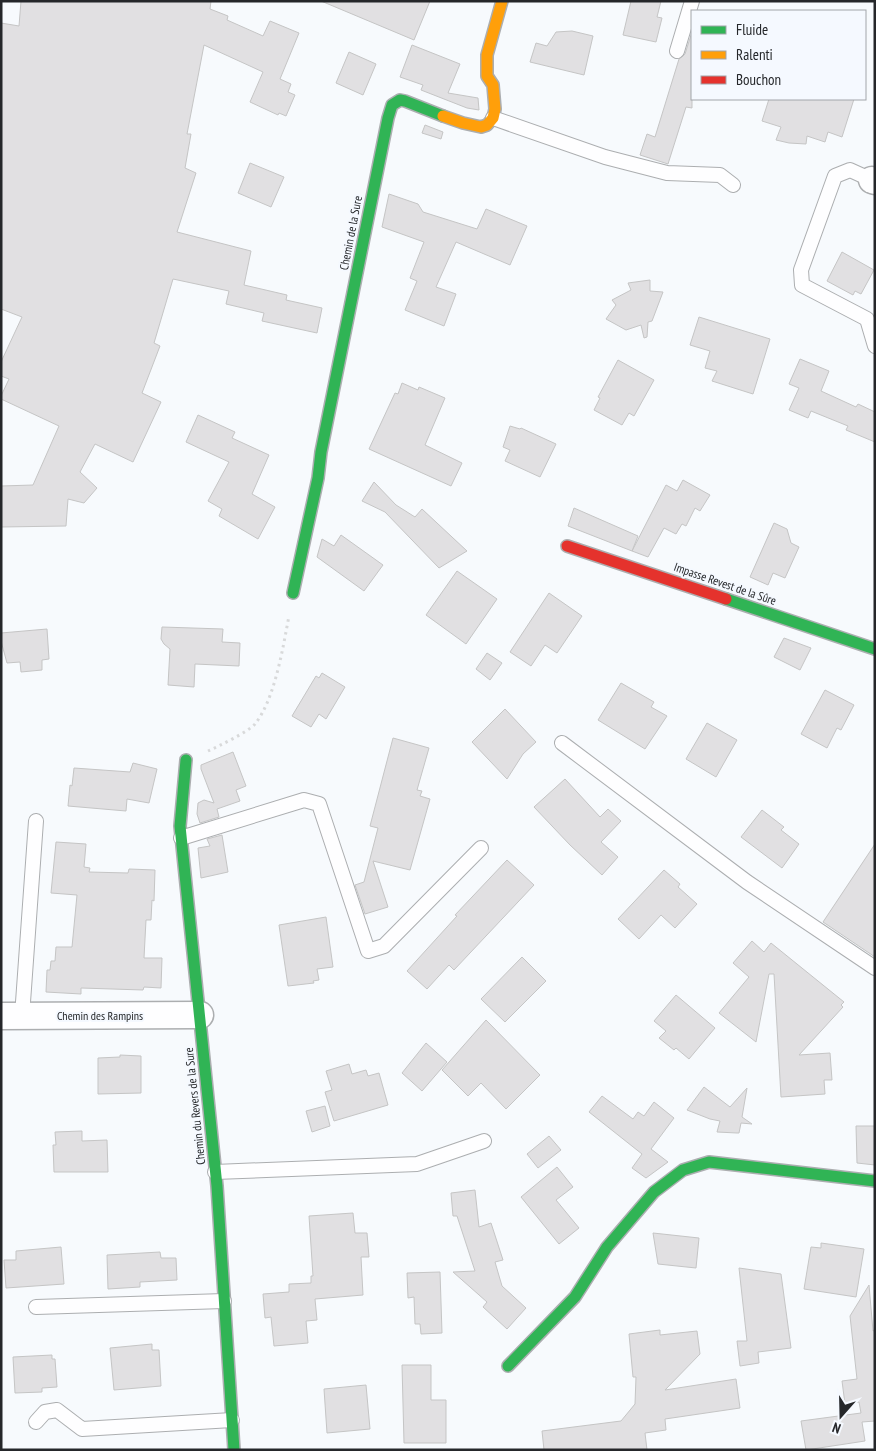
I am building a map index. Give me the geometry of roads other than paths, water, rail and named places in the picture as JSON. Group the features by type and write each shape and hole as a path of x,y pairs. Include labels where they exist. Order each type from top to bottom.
{"street":[{"path":"493,118 495,109 493,85 487,76 487,55 502,1"},
{"name":"Chemin de la Sure","path":"293,593 318,478 321,452 392,105 400,100 405,101 463,123 481,127 487,125 493,118"},
{"name":"Impasse Revest de la Sûre","path":"567,546 875,649"},
{"name":"Chemin du Revers de la Sure","path":"186,760 180,826 215,1172 234,1450"},
{"name":"Chemin des Rampins","path":"12,1016 200,1015"},
{"path":"508,1366 574,1297 608,1247 654,1192 683,1170 709,1162 875,1181"}],"lane":[{"path":"677,51 692,1"},
{"path":"493,118 605,157 667,174 720,175 733,185"},
{"path":"873,181 850,170 835,176 801,270 802,285 867,320 875,346"},
{"path":"562,743 747,882 875,968"},
{"path":"182,838 304,800 319,804 368,951 384,946 481,848"},
{"path":"12,1016 36,821"},
{"path":"215,1172 417,1164 484,1141"},
{"path":"36,1306 224,1301"},
{"path":"36,1422 45,1412 57,1410 82,1429 232,1420"}]}
